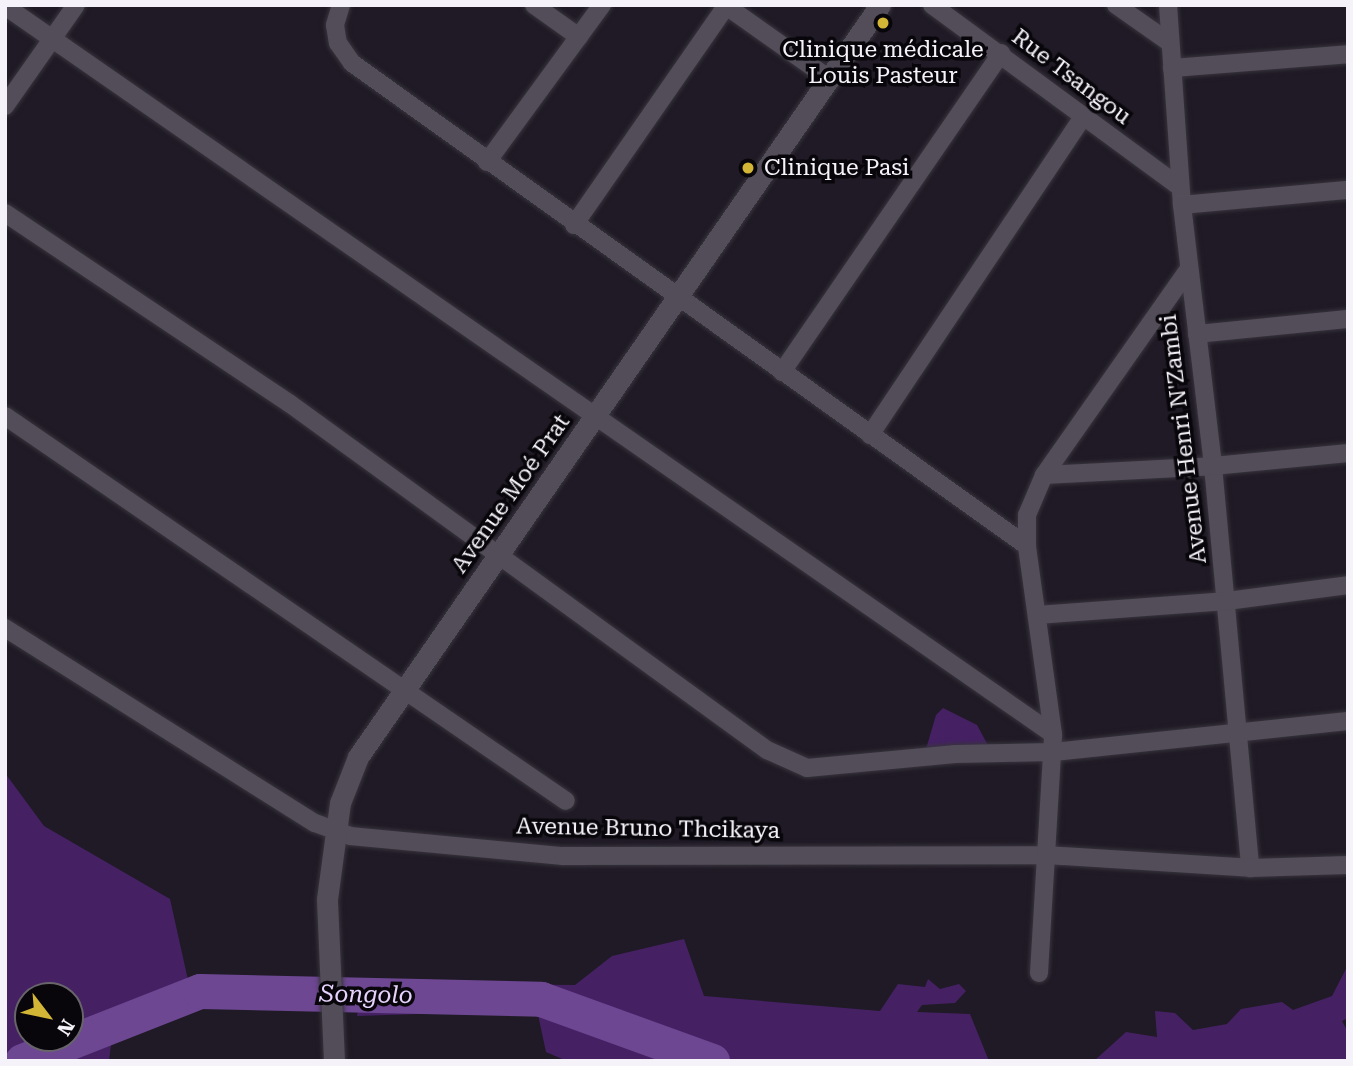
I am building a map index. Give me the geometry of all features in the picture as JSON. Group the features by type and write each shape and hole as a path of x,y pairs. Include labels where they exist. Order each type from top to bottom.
{"street":[{"path":"5,106 76,5"},
{"path":"341,5 335,25 338,43 352,63 574,225 1027,546"},
{"path":"534,5 579,37"},
{"path":"487,162 602,5"},
{"name":"Avenue Moé Prat","path":"334,1061 327,899 340,803 358,757 598,418 880,5"},
{"name":"Rue Tsangou","path":"932,5 1001,53 1181,196"},
{"path":"1116,5 1170,43"},
{"name":"Avenue Henri N'Zambi","path":"1168,5 1188,270 1227,601 1236,733 1250,868"},
{"path":"5,6 598,418 1053,743"},
{"path":"574,225 725,6 831,80"},
{"path":"782,372 1001,53"},
{"path":"1172,68 1348,54"},
{"path":"870,435 1083,117"},
{"path":"1181,196 1348,190"},
{"path":"5,213 289,403 767,750 807,768 1053,743 1236,733 1348,721"},
{"path":"1039,972 1053,743 1027,546 1027,515 1044,475 1188,270"},
{"path":"1197,334 1348,319"},
{"path":"5,416 566,801"},
{"path":"1044,475 1213,466 1348,453"},
{"path":"1037,615 1227,601 1348,585"},
{"name":"Avenue Bruno Thcikaya","path":"5,628 336,832 563,856 1046,855 1250,868 1348,864"}],"shaded area":[{"path":"943,708 977,725 990,749 926,749 936,715"},
{"path":"5,773 44,826 170,899 188,980 115,1011 109,1061 5,1061"},
{"path":"684,939 704,996 880,1011 898,984 925,987 928,979 940,989 959,984 966,991 955,1003 922,1005 917,1012 970,1014 989,1061 567,1061 546,1052 537,1010 357,1016 362,983 575,985 612,956"},
{"path":"1348,965 1348,1018 1342,1021 1348,1032 1348,1061 1094,1061 1126,1032 1157,1037 1155,1011 1175,1013 1193,1030 1227,1024 1241,1009 1282,1002 1293,1010 1332,996"}],"waterway":[{"name":"Songolo","path":"22,1061 200,991 541,999 712,1061"}],"place":[{"name":"Clinique médicale Louis Pasteur","path":"883,23"},
{"name":"Clinique Pasi","path":"748,168"}]}
